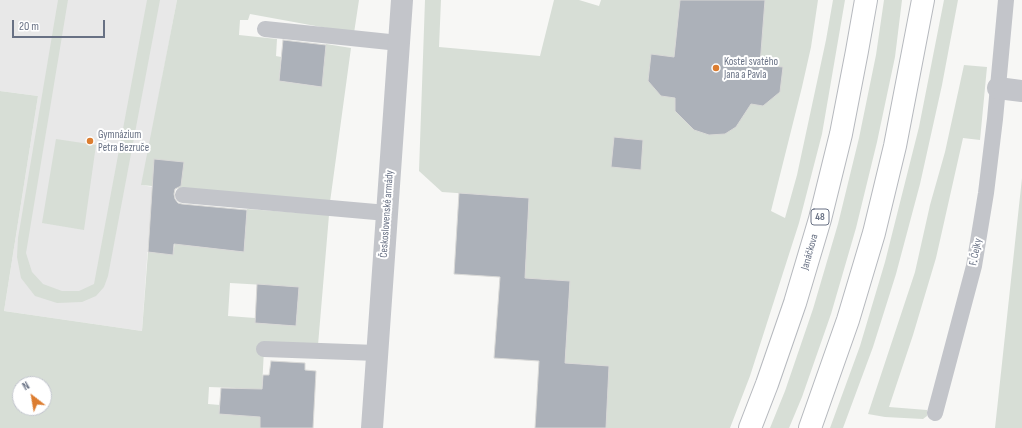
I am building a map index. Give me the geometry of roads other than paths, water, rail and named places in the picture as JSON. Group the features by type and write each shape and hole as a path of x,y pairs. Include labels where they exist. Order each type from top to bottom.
{"main road":[{"name":"Janáčkova","path":"750,428 795,303 820,219 841,134 866,0"},
{"path":"810,428 848,320 874,233 895,146 924,0"}],"street":[{"name":"Československé armády","path":"372,428 402,0"},
{"path":"998,88 1022,91"}],"lane":[{"name":"F. Čejky","path":"935,413 974,266 986,193 1006,0"},
{"path":"265,29 399,43"},
{"path":"183,195 387,214"},
{"path":"264,349 377,353"}],"place":[{"name":"Kostel svatého Jana a Pavla","path":"716,68"},
{"name":"Gymnázium Petra Bezruče","path":"90,141"}]}
